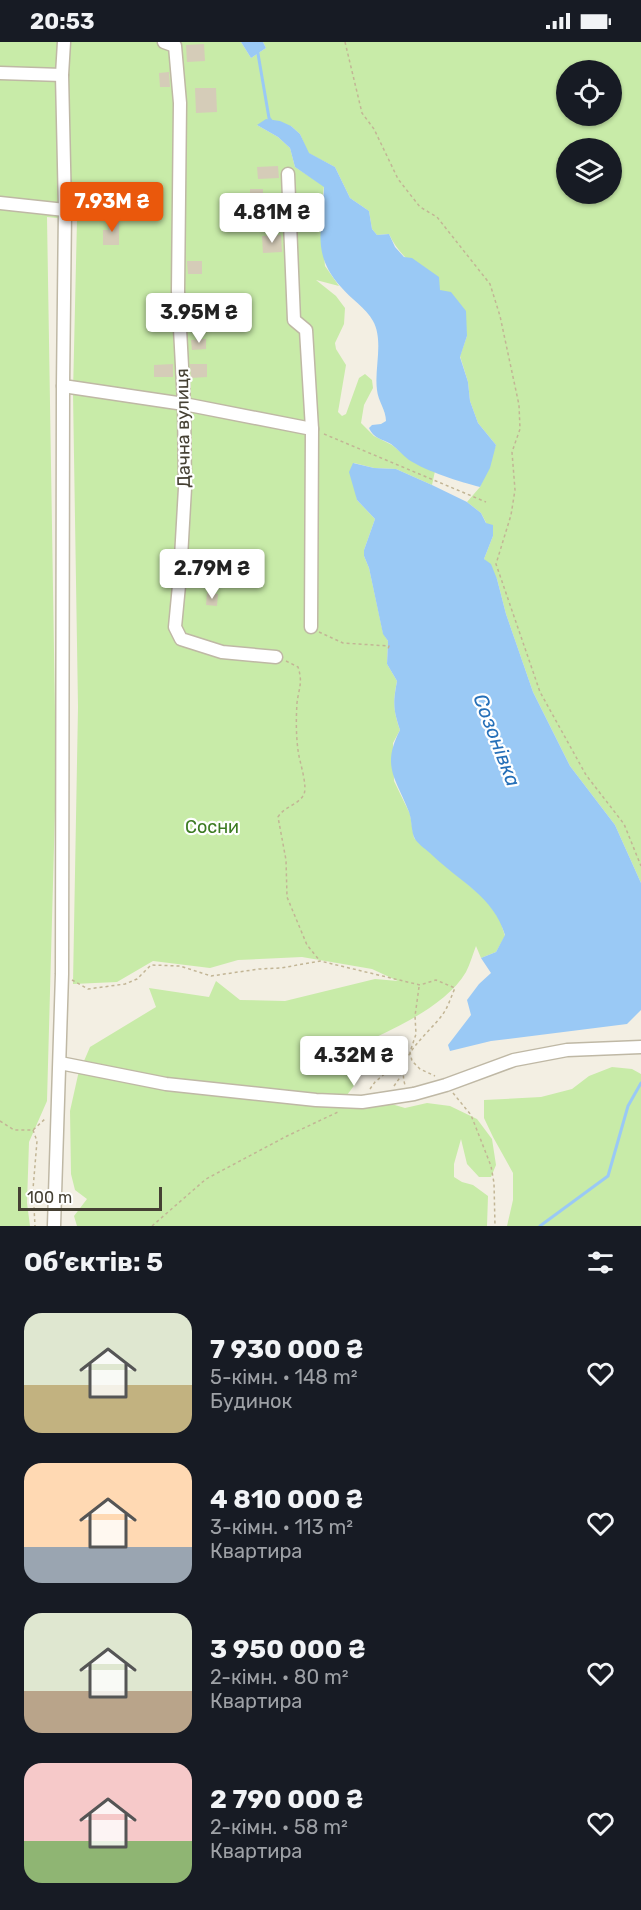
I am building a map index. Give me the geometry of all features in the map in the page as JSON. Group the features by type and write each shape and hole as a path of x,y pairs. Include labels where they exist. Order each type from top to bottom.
{"street":[{"path":"54,1226 62,974 65,210 62,75 64,42"},
{"name":"Дачна вулиця","path":"170,44 180,103 178,291 184,404 184,488 175,627 180,639 222,652 276,657"},
{"path":"0,73 62,75"},
{"path":"288,174 294,320 306,330 312,429 310,627"},
{"path":"0,203 65,210"},
{"path":"63,386 184,404 312,429"},
{"path":"60,1063 166,1084 316,1101 362,1102 414,1094 514,1060 567,1050 641,1047"}],"path":[{"path":"345,42 362,113 374,129 398,179 420,207 437,217 490,284 500,316 519,405 520,429 512,452 515,490 511,515 496,564 540,692 586,775 624,824 641,866"},
{"path":"312,429 486,502"},
{"path":"310,627 343,643 389,646 388,648"},
{"path":"276,657 298,667 302,679 296,734 299,761 306,787 303,796 281,812 278,817 286,860 287,897 307,945 321,961"},
{"path":"62,974 88,989 125,984 137,979 151,965 180,966 210,976 321,961 420,985 436,981 455,988 444,1013 407,1056 375,1082 362,1102"},
{"path":"420,985 415,1017 416,1034 410,1052 412,1061 420,1069 436,1076"},
{"path":"407,1056 402,1075 405,1087 414,1094"},
{"path":"446,1085 471,1115 491,1166 495,1183 495,1226"},
{"path":"0,1121 14,1130 33,1130 57,1107"},
{"path":"152,1226 206,1179 287,1136 340,1112"},
{"path":"33,1130 37,1141 33,1189 35,1226"}],"green space":[{"name":"Сосни","path":"0,42 241,42 251,58 266,48 263,42 641,42 641,883 615,825 570,766 533,692 506,614 497,579 484,559 493,536 481,513 467,502 480,487 496,445 478,423 470,401 468,382 460,356 467,336 440,290 400,252 389,234 377,235 372,229 369,211 350,198 335,167 308,153 300,134 291,126 257,125 278,137 290,148 295,167 324,186 320,216 325,266 339,286 316,280 336,296 345,308 344,324 335,343 346,365 338,412 342,416 346,414 359,378 365,374 372,380 373,388 364,405 361,423 374,436 392,445 410,460 435,471 432,485 396,469 374,468 354,463 357,500 375,519 364,556 369,568 383,633 388,641 387,664 397,681 394,706 400,730 393,743 394,781 410,814 414,838 486,900 500,920 505,936 496,952 481,958 476,946 466,972 448,994 410,1020 370,1040 356,1083 344,1099 388,1103 405,1108 427,1103 450,1106 477,1119 492,1139 496,1165 491,1177 479,1177 467,1164 461,1139 454,1164 454,1177 473,1185 488,1196 487,1226 77,1226 74,1216 87,1199 75,1190 71,1174 70,1111 78,1075 90,1047 156,1007 149,988 209,997 216,981 240,1000 285,1001 375,979 398,981 372,969 302,957 238,960 210,968 153,961 117,982 73,984 78,707 73,393 77,220 47,217 56,774 47,1101 29,1142 27,1203 30,1226 0,1226"},
{"path":"612,1067 632,1069 641,1074 641,1226 507,1226 513,1200 513,1173 484,1118 484,1100 541,1097 572,1089 589,1076"}],"water":[{"path":"241,42 263,42 266,48 251,58"},
{"path":"266,119 280,121 291,126 300,134 309,153 335,167 350,198 369,211 372,229 377,235 389,234 395,247 404,257 412,258 439,277 440,290 451,292 466,311 467,336 460,357 468,382 470,401 478,423 496,445 490,468 480,487 443,476 416,464 391,444 378,438 369,428 386,421 377,390 378,337 376,329 370,316 341,287 325,263 320,239 324,187 295,167 290,148 278,137 257,125"},
{"path":"353,463 374,468 396,469 467,502 481,513 486,523 493,525 493,536 484,559 491,564 497,579 506,614 533,692 570,766 615,825 641,883 641,1010 627,1024 491,1041 450,1051 448,1045 471,1015 467,1000 491,973 481,958 496,952 505,935 493,910 484,900 415,839 409,812 392,772 394,743 400,730 394,706 397,681 387,664 388,641 383,634 369,568 364,556 375,519 357,500 349,472"}],"building":[{"path":"204,44 205,61 187,62 186,45"},
{"path":"169,72 170,87 160,87 159,73"},
{"path":"195,88 216,88 217,112 196,113"},
{"path":"278,166 279,178 258,179 257,167"},
{"path":"250,189 263,189 263,200 250,200"},
{"path":"107,219 119,219 119,245 103,245 103,230 108,230"},
{"path":"281,235 282,252 263,253 262,236"},
{"path":"187,261 202,261 202,274 188,274"},
{"path":"206,339 206,349 192,350 191,340"},
{"path":"173,364 173,377 154,377 154,365"},
{"path":"190,364 207,364 207,377 191,378"},
{"path":"207,593 218,594 217,606 206,605"}],"waterway":[{"name":"Созонівка","path":"256,42 269,118 272,122"},
{"name":"Созонівка","path":"540,1226 608,1176 628,1106 641,1083"}]}
